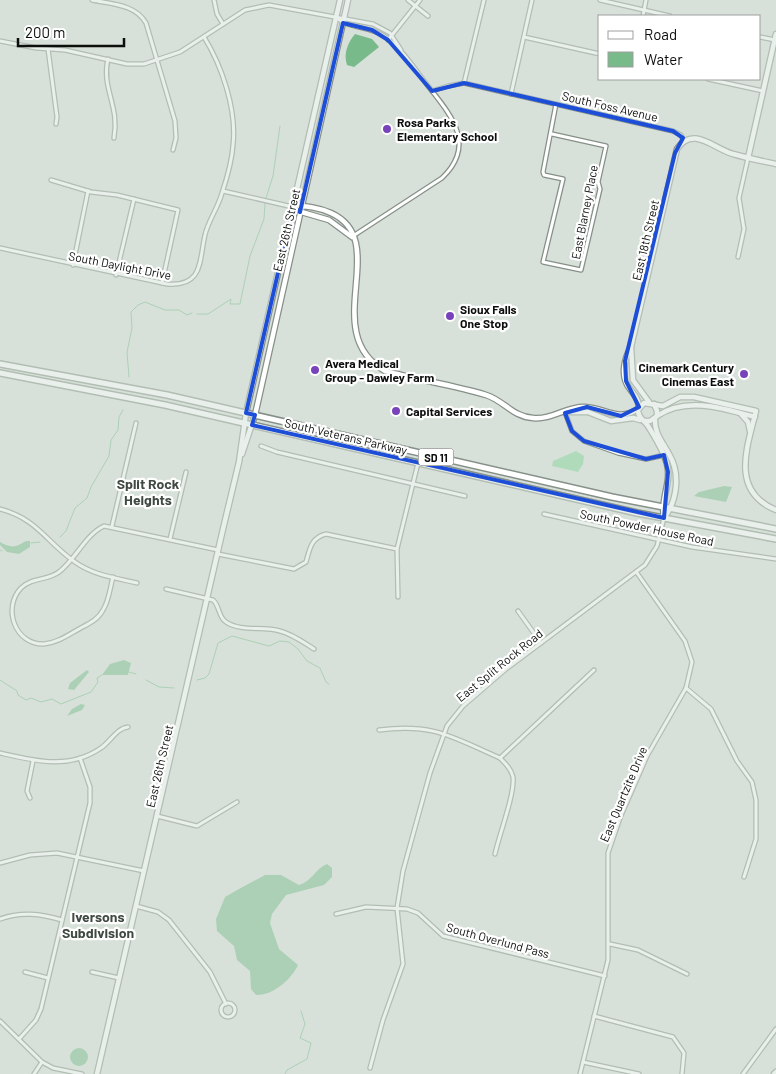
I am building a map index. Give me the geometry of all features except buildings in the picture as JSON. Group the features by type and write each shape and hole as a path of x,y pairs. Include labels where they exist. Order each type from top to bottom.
{"highway":[{"name":"South Veterans Parkway","path":"0,364 145,391 670,510 776,529"},
{"name":"South Veterans Parkway","path":"0,373 245,423 664,518 776,539"}],"street":[{"path":"92,0 130,9 141,15 148,28 175,121 176,138 173,150"},
{"path":"214,0 217,14 223,24"},
{"name":"East 26th Street","path":"97,1074 208,598 238,462 246,413 340,0"},
{"name":"East 26th Street","path":"238,462 255,415 348,0"},
{"path":"408,0 428,16"},
{"path":"388,40 420,0"},
{"path":"464,84 484,0"},
{"path":"511,94 532,0"},
{"path":"600,0 666,15"},
{"path":"643,15 646,0"},
{"path":"0,41 48,50 65,50 134,64 157,61 180,52 245,10 269,5 343,20 372,30 401,50"},
{"path":"343,20 373,24 392,35 452,118 458,131 459,145 453,166 439,181 352,237"},
{"path":"738,257 744,229 739,198 776,34"},
{"name":"South Daylight Drive","path":"0,248 116,275 162,283 177,284 192,278 196,274 201,264 205,234 223,191 233,150 233,128 224,77 215,54 204,37"},
{"path":"524,37 598,54"},
{"path":"761,37 774,40"},
{"path":"48,50 57,117 56,124"},
{"path":"108,59 105,74 117,118 114,138"},
{"path":"713,80 763,91"},
{"name":"South Foss Avenue","path":"432,91 464,84 673,131 681,135 684,141 694,138 705,140 729,153 776,164"},
{"name":"East Blarney Place","path":"552,134 606,146 598,182 600,189 581,270 543,262 563,179 544,175 543,172 552,134 556,104"},
{"name":"East 18th Street","path":"662,508 668,472 664,455 638,413 637,397 629,389 625,376 625,360 631,347 675,153 684,141"},
{"path":"51,180 88,191 134,199 178,210 162,283"},
{"path":"73,265 88,191"},
{"path":"223,191 294,207 300,212 329,220 352,237"},
{"path":"116,275 134,199"},
{"path":"294,207 301,205 322,210 337,216 353,230 352,237 358,254 353,305 354,323 359,342 367,357 385,371 486,395 525,417 543,418 566,412 588,412 611,421 633,418 650,421 673,407 685,404 755,414"},
{"name":"East 18th Street","path":"631,347 633,380 658,411 656,432 670,456 675,471 676,485 670,510 664,518"},
{"path":"566,412 574,407 587,407 618,416 631,413 639,407 652,403 663,406 680,397 688,396 755,414"},
{"path":"566,412 572,431 584,441 618,453 646,459 664,455"},
{"path":"735,412 748,422 750,438"},
{"path":"755,414 745,461 747,481 758,499 776,510"},
{"path":"112,526 136,423"},
{"path":"261,446 277,452 466,496"},
{"path":"398,596 397,549 418,463"},
{"path":"170,539 186,472"},
{"name":"East Split Rock Road","path":"370,1068 383,1020 402,969 403,950 397,908 407,856 444,733 450,721 462,706 541,643 636,573 651,556 659,540 664,518 662,508"},
{"path":"0,509 32,523 71,559 92,571 137,583"},
{"name":"South Powder House Road","path":"544,514 659,540 776,559"},
{"path":"113,577 106,605 95,619 54,642 41,644 28,640 14,624 11,612 14,598 26,583 54,576 99,528 112,526 294,569 306,562 313,541 318,536 326,534 397,549"},
{"name":"East Quartzite Drive","path":"580,1074 605,976 610,944 606,868 612,836 647,756 686,688 692,662 688,646 636,573"},
{"path":"166,589 208,598 215,602 222,618 230,624 278,630 293,636 314,649"},
{"path":"518,611 541,643"},
{"path":"500,758 594,670"},
{"path":"686,688 711,709 737,761 752,782 756,800 755,842 744,877"},
{"path":"379,730 406,726 423,728 444,733 500,758 511,771 513,784 495,854"},
{"path":"0,753 33,761 58,763 80,758 100,749 122,729 128,727"},
{"path":"19,1039 39,1015 91,794 80,758"},
{"path":"30,798 27,790 33,761"},
{"path":"157,816 197,826 237,802"},
{"path":"0,863 45,853 77,856 144,871"},
{"path":"136,906 158,912 168,920 210,972 226,1004"},
{"name":"South Overlund Pass","path":"336,914 366,907 397,908 418,913 443,936 605,976"},
{"path":"0,919 14,915 30,914 62,920"},
{"path":"610,944 638,950 687,974"},
{"path":"25,972 48,978"},
{"path":"92,972 118,978"},
{"path":"226,1004 232,1004 235,1008 233,1015 229,1018 221,1013 221,1007 226,1004"},
{"path":"594,1016 673,1037 684,1053 682,1074"},
{"path":"0,1021 42,1062 53,1068 82,1074"},
{"path":"743,1074 776,1030"},
{"path":"34,1074 42,1062"},
{"path":"583,1062 639,1074"}],"highlighted area":[{"path":"343,23 372,30 388,40 432,91 464,83 673,131 683,138 675,153 625,361 626,381 639,407 621,416 587,407 565,413 572,431 584,441 646,459 664,455 668,472 664,518 252,425 255,415 246,413 293,207 300,212"}],"shaded area":[{"path":"576,451 584,456 583,464 578,472 552,466 553,461"}],"water":[{"path":"355,34 372,39 379,47 354,67 347,65 346,52 348,44"},
{"path":"724,486 732,487 726,502 694,496 699,492"},
{"path":"30,541 30,547 19,554 7,552 0,545 0,542 16,546"},
{"path":"124,660 131,663 128,675 102,675 110,664"},
{"path":"87,670 89,672 74,690 68,689 70,683"},
{"path":"81,704 85,705 82,710 67,716 72,709"},
{"path":"327,864 332,868 332,877 324,885 286,895 272,914 270,923 279,949 298,965 291,976 280,986 268,993 256,995 251,989 250,971 237,960 234,946 217,931 216,919 225,897 265,875 281,875 299,885 307,881"},
{"path":"79,1048 85,1051 88,1057 85,1063 79,1066 73,1063 70,1057 73,1051"}],"waterway":[{"path":"266,198 273,176 280,126"},
{"path":"197,314 208,314 231,299 230,304 240,304 250,256 264,219 265,203"},
{"path":"129,377 127,352 132,328 131,312 138,305 145,302 165,310 179,310 187,315 192,313"},
{"path":"60,537 66,531 75,508 87,498 91,487 109,456 111,440 118,430 119,417 123,410"},
{"path":"31,543 40,542"},
{"path":"197,680 205,678 209,674 218,643 232,636 269,646 280,641 289,642 298,649 307,661 320,668 326,682 329,684"},
{"path":"129,672 136,674"},
{"path":"0,680 17,691 18,695 26,700 31,698 41,702 52,699 61,704 91,692 98,682 97,678 102,675"},
{"path":"146,680 159,687 174,688"},
{"path":"285,1074 287,1070 307,1059 311,1043 300,1038 305,1024 301,1011"}],"place":[{"name":"Rosa Parks Elementary School","path":"387,129"},
{"name":"Sioux Falls One Stop","path":"450,316"},
{"name":"Avera Medical Group - Dawley Farm","path":"315,370"},
{"name":"Cinemark Century Cinemas East","path":"744,374"},
{"name":"Capital Services","path":"396,411"}],"district":[{"name":"Split Rock Heights","path":"148,492"},
{"name":"Iversons Subdivision","path":"98,924"}]}
